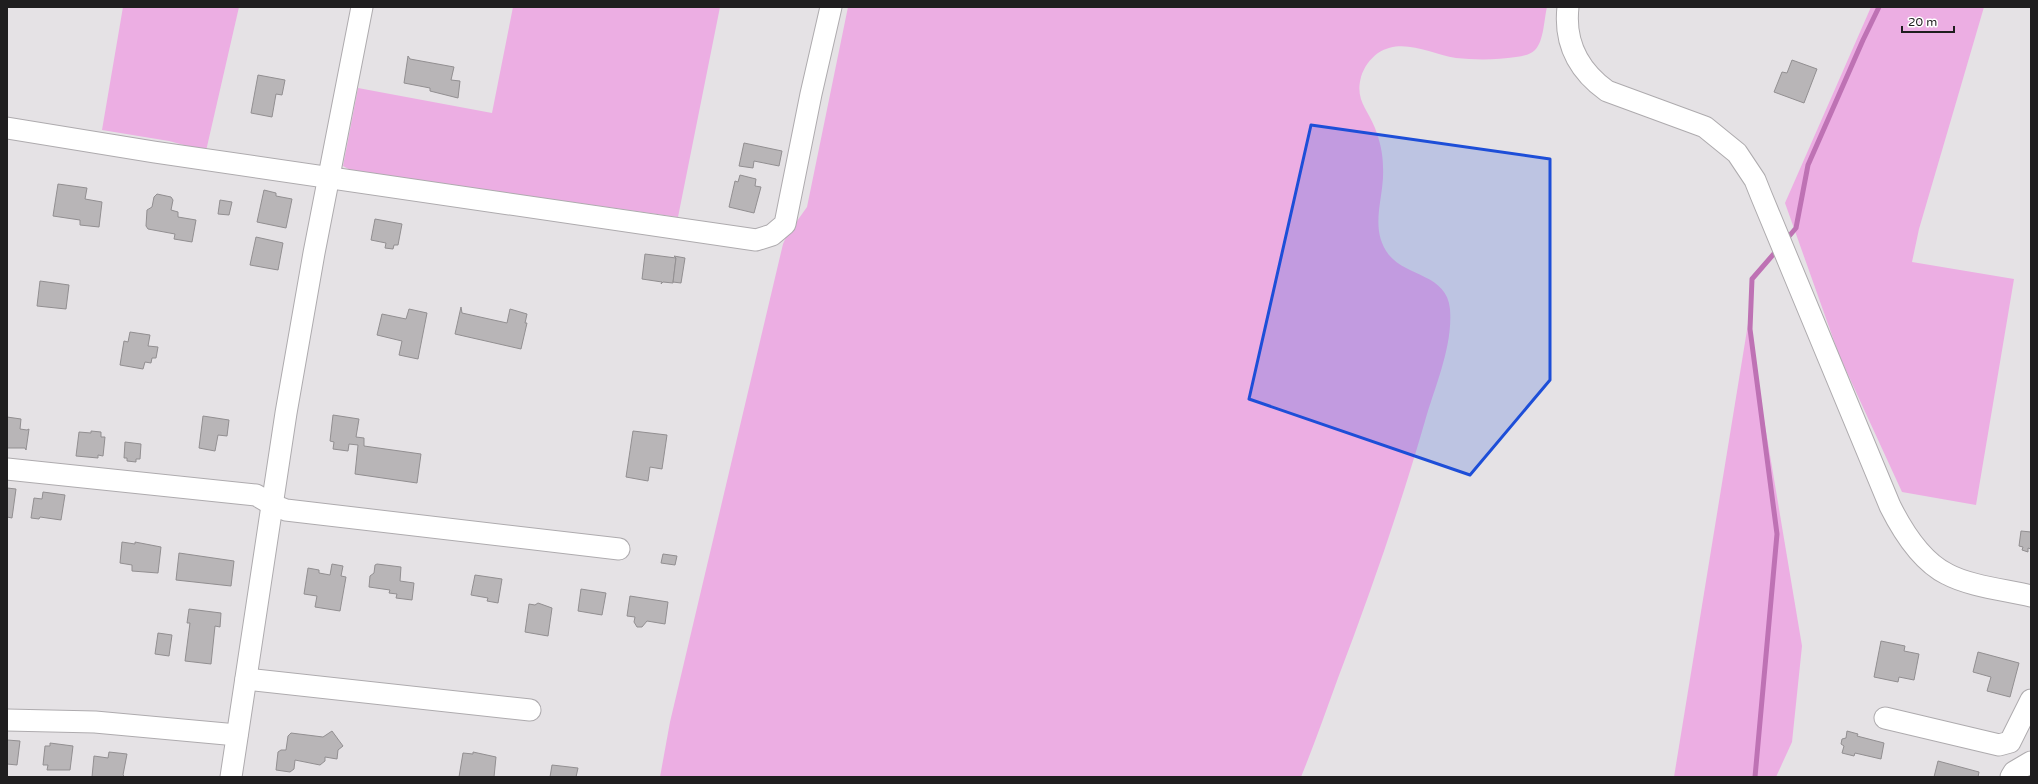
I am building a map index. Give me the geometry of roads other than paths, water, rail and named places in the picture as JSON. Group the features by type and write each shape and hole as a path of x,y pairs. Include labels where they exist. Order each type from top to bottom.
{"street":[{"path":"230,777 286,413 314,253 362,7"},
{"path":"7,128 154,152 756,240 772,235 785,224 811,94 831,7"},
{"path":"1568,7 1568,28 1571,45 1577,59 1589,76 1607,91 1706,127 1717,134 1737,153 1747,166 1755,180 1775,227 1808,312 1899,525 1920,552 1947,574 1958,579 2031,596"},
{"path":"7,469 256,495 273,505 286,510 619,548"},
{"path":"246,679 530,710"},
{"path":"1885,718 1999,746 2010,742 2031,700"},
{"path":"7,720 95,722 237,735"},
{"path":"2011,777 2014,772 2031,762"}],"waterway":[{"path":"1785,241 1796,228 1808,165 1879,7"},
{"path":"1755,777 1777,534 1750,329 1752,279 1778,249"}]}
